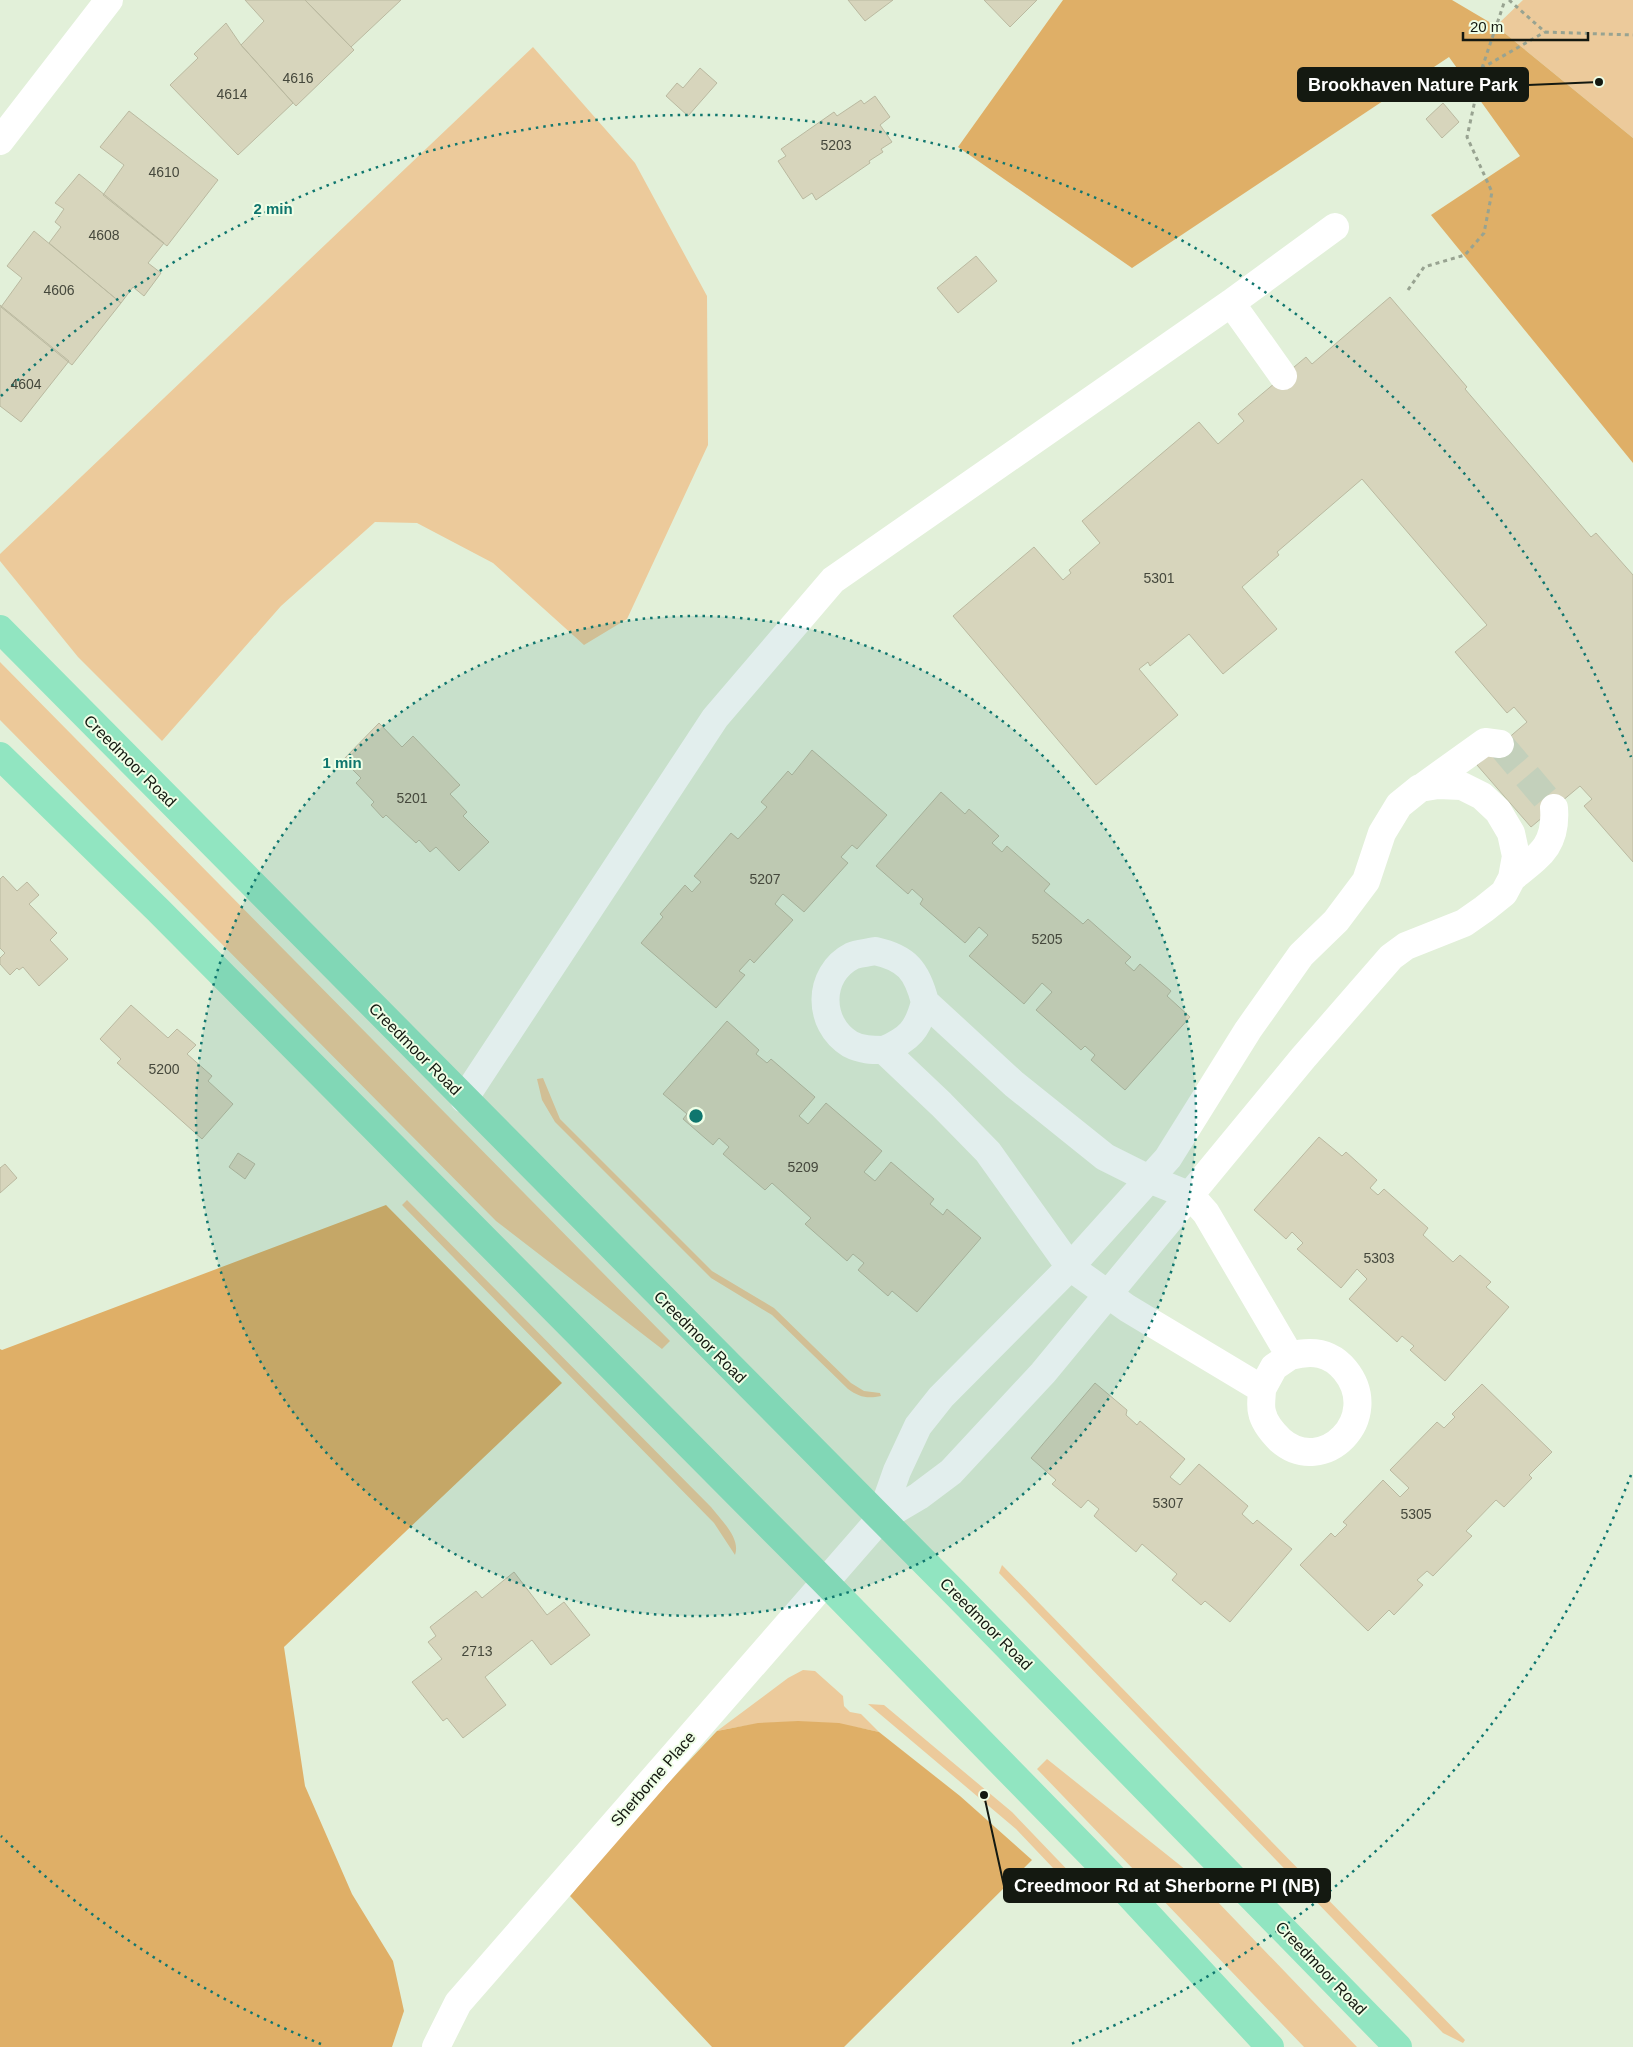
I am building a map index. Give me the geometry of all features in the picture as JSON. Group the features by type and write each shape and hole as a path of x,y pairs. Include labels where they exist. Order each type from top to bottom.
{"main road":[{"name":"Creedmoor Road","path":"0,629 972,1610 1398,2047"},
{"path":"0,756 172,924 824,1581 1109,1872 1270,2047"}],"street":[{"path":"0,141 110,0"},
{"path":"464,1099 714,718 833,580 1231,303 1335,227"},
{"path":"1231,303 1283,376"},
{"path":"880,1519 897,1470 918,1426 941,1397 1070,1267 1168,1158 1188,1129 1248,1030 1301,955 1336,921 1366,881 1382,833 1399,805 1470,751 1485,742 1500,744"},
{"path":"880,1519 919,1496 951,1472 1043,1374 1303,1058 1391,957 1406,946 1464,923 1504,893 1512,878 1516,856 1511,833 1498,811 1482,796 1462,786 1438,785 1420,788"},
{"path":"1512,878 1530,863 1552,839 1556,825 1554,808"},
{"path":"875,951 894,955 911,968 920,983 925,1002 921,1018 910,1036 884,1050 866,1050 850,1044 837,1032 827,1016 824,997 828,981 838,966 853,956 875,951"},
{"path":"925,1002 1041,1107 1105,1157 1149,1179 1191,1196 1206,1213 1290,1356"},
{"path":"884,1050 988,1152 1070,1267 1126,1308 1262,1389"},
{"path":"1306,1352 1322,1353 1340,1364 1353,1380 1359,1398 1358,1412 1349,1431 1328,1448 1314,1452 1300,1451 1290,1447 1268,1427 1262,1411 1262,1389 1274,1367 1290,1356 1306,1352"},
{"name":"Sherborne Place","path":"436,2047 458,2002 880,1519"}],"path":[{"path":"1408,290 1424,267 1465,254 1484,233 1492,192 1466,137 1482,68 1507,0 1545,32"},
{"path":"1482,68 1545,32 1633,34"}],"shaded area":[{"path":"1063,0 1452,0 1496,26 1633,138 1633,463 1431,215 1520,156 1449,57 1132,268 958,147"},
{"path":"1523,0 1633,0 1633,138 1496,26"},
{"path":"533,47 635,163 707,296 708,445 627,619 584,645 493,563 417,523 375,522 281,606 162,741 78,657 0,561 0,554"},
{"path":"0,662 670,1341 662,1349 496,1221 0,720"},
{"path":"543,1078 560,1119 712,1271 774,1308 851,1383 864,1391 880,1393 881,1396 863,1397 848,1389 772,1315 711,1278 555,1122 542,1100 537,1079"},
{"path":"407,1200 711,1507 733,1536 736,1549 735,1555 714,1523 402,1205"},
{"path":"386,1205 562,1383 284,1647 305,1786 352,1894 393,1961 404,2011 392,2047 0,2047 0,1349 2,1350"},
{"path":"1002,1565 1465,2040 1463,2043 1443,2033 999,1573"},
{"path":"803,1670 815,1671 843,1696 844,1706 850,1712 861,1714 879,1732 817,1722 779,1722 717,1731 788,1678"},
{"path":"868,1704 884,1705 1012,1812 1079,1882 1072,1888 1016,1829"},
{"path":"798,1721 839,1723 879,1732 960,1796 1032,1860 844,2047 712,2047 570,1896 623,1831 717,1731 758,1723"},
{"path":"1047,1759 1191,1874 1357,2047 1304,2047 1037,1769"}],"building":[{"path":"245,0 305,0 354,50 296,106 241,45 264,21"},
{"path":"305,0 401,0 351,47"},
{"path":"848,0 893,0 865,21"},
{"path":"984,0 1037,0 1010,27"},
{"path":"226,23 241,45 293,103 238,155 170,85 198,58 194,54"},
{"path":"700,68 717,83 688,116 666,96 677,83 683,88"},
{"path":"875,96 890,117 880,125 892,142 881,149 883,152 869,161 870,163 816,200 812,193 803,199 778,161 786,156 781,149 834,112 837,116 861,100 864,104"},
{"path":"1443,103 1459,122 1442,138 1426,119"},
{"path":"129,111 218,180 167,246 103,195 124,165 100,147"},
{"path":"79,174 164,243 148,263 161,273 144,296 133,287 121,303 49,243 61,227 55,222 64,209 55,203"},
{"path":"34,231 121,303 72,365 1,307 22,278 7,266"},
{"path":"976,256 997,281 958,313 937,288"},
{"path":"1390,297 1467,387 1465,389 1591,537 1596,533 1633,575 1633,862 1584,806 1592,799 1580,786 1531,827 1477,765 1527,722 1514,707 1507,713 1455,652 1487,625 1362,479 1277,552 1279,555 1242,587 1277,629 1223,674 1189,634 1150,666 1148,662 1139,669 1178,715 1096,785 953,616 1034,547 1063,580 1071,573 1069,570 1100,543 1082,521 1199,422 1218,444 1244,421 1238,414 1306,357 1312,364"},
{"path":"0,305 69,361 21,422 0,406"},
{"path":"379,723 402,747 413,736 460,785 450,794 467,812 463,816 489,842 459,871 436,847 430,852 419,840 416,843 386,815 383,818 371,805 374,802 356,783 361,778 343,760"},
{"path":"812,750 887,815 857,849 852,845 841,857 848,863 804,912 783,894 781,896 775,904 793,920 754,963 750,959 739,971 745,975 716,1008 641,943 663,917 660,914 685,885 692,892 701,882 694,876 731,833 738,839 767,807 761,802 788,771 792,775"},
{"path":"941,792 965,814 969,809 999,836 992,843 1002,852 1007,846 1050,884 1044,891 1083,924 1088,919 1131,957 1125,963 1134,971 1140,964 1171,991 1167,996 1190,1017 1125,1090 1091,1060 1095,1055 1085,1046 1081,1050 1036,1010 1052,992 1042,983 1024,1004 969,956 988,935 979,927 965,943 920,904 923,899 912,889 908,894 876,866"},
{"path":"3,876 17,891 27,882 39,895 29,904 57,933 50,940 68,959 39,986 23,967 19,970 17,968 10,975 0,964 0,958 5,953 0,948 0,879"},
{"path":"131,1005 168,1038 177,1029 196,1045 187,1054 212,1076 208,1081 233,1104 202,1139 117,1063 121,1059 100,1039"},
{"path":"727,1021 759,1050 756,1054 767,1063 771,1059 815,1097 799,1116 808,1124 826,1103 882,1151 864,1172 875,1181 891,1162 934,1199 930,1204 943,1215 947,1209 981,1238 917,1312 892,1291 888,1296 858,1270 864,1263 853,1254 847,1261 805,1224 811,1218 772,1183 765,1190 723,1154 729,1147 719,1138 713,1145 683,1119 687,1114 663,1094"},
{"path":"1319,1137 1342,1156 1346,1152 1377,1180 1370,1188 1378,1195 1384,1189 1428,1228 1423,1235 1453,1262 1460,1255 1491,1282 1486,1287 1509,1307 1445,1381 1410,1350 1414,1346 1402,1336 1397,1342 1349,1299 1367,1279 1357,1269 1341,1288 1297,1249 1303,1243 1292,1232 1286,1239 1254,1210"},
{"path":"238,1153 255,1164 245,1179 229,1167"},
{"path":"5,1164 17,1178 0,1193 0,1168"},
{"path":"1095,1383 1127,1410 1126,1415 1137,1425 1140,1421 1185,1459 1170,1477 1180,1485 1199,1464 1248,1506 1242,1514 1253,1524 1257,1520 1292,1549 1230,1622 1205,1601 1201,1605 1172,1580 1177,1574 1142,1544 1136,1552 1094,1516 1099,1509 1088,1500 1081,1508 1052,1484 1056,1480 1031,1458"},
{"path":"1482,1384 1552,1452 1529,1475 1532,1478 1504,1507 1496,1500 1466,1531 1472,1536 1433,1576 1427,1571 1417,1580 1423,1585 1394,1615 1389,1610 1368,1631 1300,1565 1331,1533 1335,1537 1347,1525 1343,1522 1383,1480 1400,1497 1409,1488 1390,1470 1437,1422 1444,1428 1455,1417 1452,1414"},
{"path":"514,1572 547,1615 564,1602 590,1635 551,1665 532,1640 485,1677 506,1705 463,1738 447,1718 443,1721 412,1682 442,1659 428,1642 436,1636 430,1627 476,1591 482,1598"}],"tunnel":[{"path":"1500,744 1554,808"}],"place":[{"name":"Brookhaven Nature Park","path":"1599,82"},
{"name":"Creedmoor Rd at Sherborne Pl (NB)","path":"984,1795"}]}
